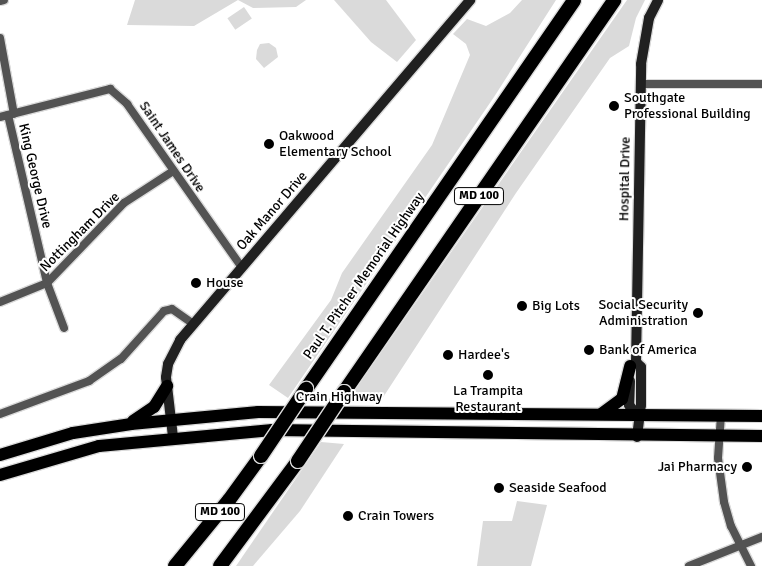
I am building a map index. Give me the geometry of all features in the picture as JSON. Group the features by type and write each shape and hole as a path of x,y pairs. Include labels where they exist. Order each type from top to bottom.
{"highway":[{"name":"Paul T. Pitcher Memorial Highway","path":"175,566 224,508 574,0"},
{"name":"MD 100","path":"220,566 298,461 614,0"}],"main road":[{"path":"598,415 608,412 622,399 633,364"},
{"path":"131,424 154,407 167,386"},
{"name":"Crain Highway","path":"0,454 73,433 131,424 171,419 278,412 762,416"},
{"path":"0,475 99,446 173,437 272,430 636,437 762,436"}],"street":[{"path":"0,1 4,0"},
{"name":"Oak Manor Drive","path":"173,437 167,386 171,355 192,323 470,0"},
{"name":"Hospital Drive","path":"636,437 637,415 641,405 641,367 633,364 642,45 649,18 658,0"},
{"name":"King George Drive","path":"0,38 7,115 47,284 64,328"},
{"path":"641,84 762,84"},
{"name":"Saint James Drive","path":"7,115 110,89 127,104 241,266"},
{"name":"Nottingham Drive","path":"0,302 47,284 124,203 173,171"},
{"path":"0,414 88,381 121,359 164,311 172,309 192,323"},
{"path":"721,415 719,436 724,502 731,526 742,544 751,566"},
{"path":"688,566 762,537"}],"shaded area":[{"path":"135,0 238,0 194,26 127,25"},
{"path":"238,0 306,0 296,7 253,8"},
{"path":"334,0 386,0 416,40 397,62 371,42"},
{"path":"522,0 556,0 494,97 288,398 269,385 331,300 342,273 432,145 470,55 466,44 453,34 467,19 486,26 510,13"},
{"path":"627,0 645,0 636,18 629,46 610,58 516,193 380,402 348,400"},
{"path":"244,7 252,19 235,30 227,18"},
{"path":"269,43 276,48 278,57 264,68 256,59 257,50 260,44"},
{"path":"321,442 344,444 300,511 253,566 236,566"},
{"path":"517,501 547,505 531,566 477,566 483,521 512,521"}],"place":[{"name":"Southgate Professional Building","path":"614,106"},
{"name":"Oakwood Elementary School","path":"269,144"},
{"name":"House","path":"196,283"},
{"name":"Big Lots","path":"522,306"},
{"name":"Social Security Administration","path":"698,313"},
{"name":"Bank of America","path":"589,350"},
{"name":"Hardee's","path":"448,355"},
{"name":"La Trampita Restaurant","path":"488,375"},
{"name":"Jai Pharmacy","path":"747,467"},
{"name":"Seaside Seafood","path":"499,488"},
{"name":"Crain Towers","path":"348,516"}]}
